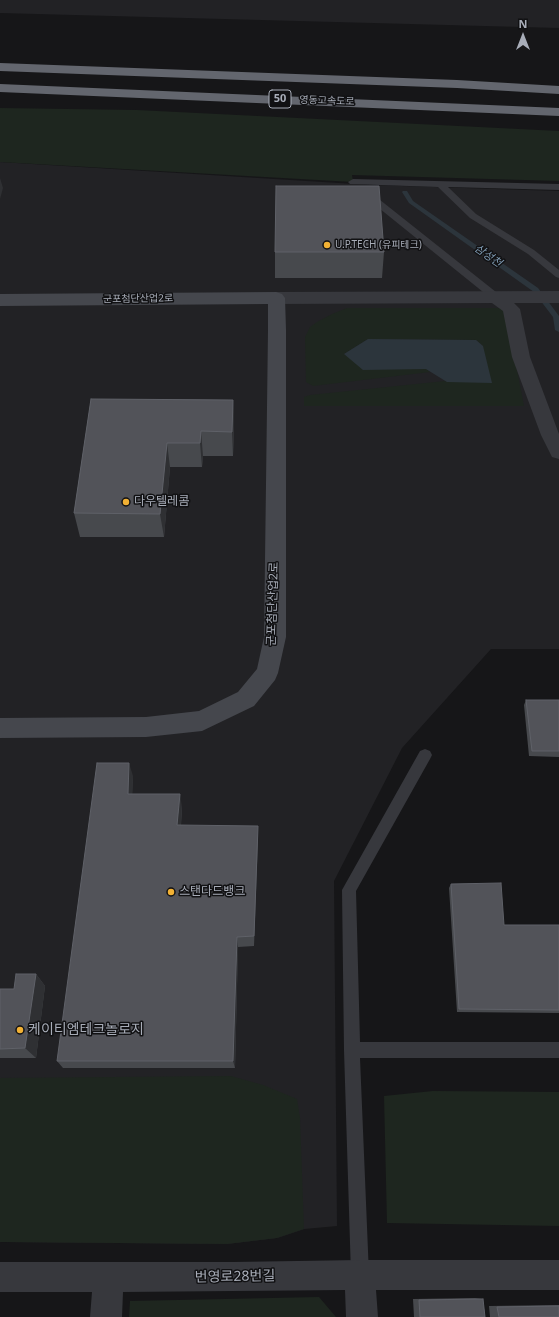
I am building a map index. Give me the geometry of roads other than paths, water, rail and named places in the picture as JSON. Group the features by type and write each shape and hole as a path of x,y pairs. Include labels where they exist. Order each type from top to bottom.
{"highway":[{"name":"영동고속도로","path":"0,67 457,84 559,90"},
{"name":"영동고속도로","path":"0,88 559,112"}],"street":[{"name":"군포첨단산업2로","path":"0,300 559,297"},
{"name":"군포첨단산업2로","path":"0,728 146,727 202,721 246,699 267,673 275,637 276,298"},
{"path":"497,298 511,310 521,357 550,435 559,452"},
{"path":"360,1275 362,1317"},
{"name":"번영로28번길","path":"0,1277 559,1275"},
{"path":"106,1317 110,1277"}],"lane":[{"path":"497,298 472,280 352,182 559,187"},
{"path":"440,184 473,216 531,252 559,275"},
{"path":"360,1275 352,1050 349,890 425,755"},
{"path":"352,1050 559,1050"}],"waterway":[{"name":"삼성천","path":"405,192 411,202 536,290 556,317 559,330"}],"place":[{"name":"U.P.TECH (유피테크)","path":"327,245"},
{"name":"다우텔레콤","path":"126,502"},
{"name":"스탠다드뱅크","path":"171,892"},
{"name":"케이티엠테크놀로지","path":"20,1030"}]}
